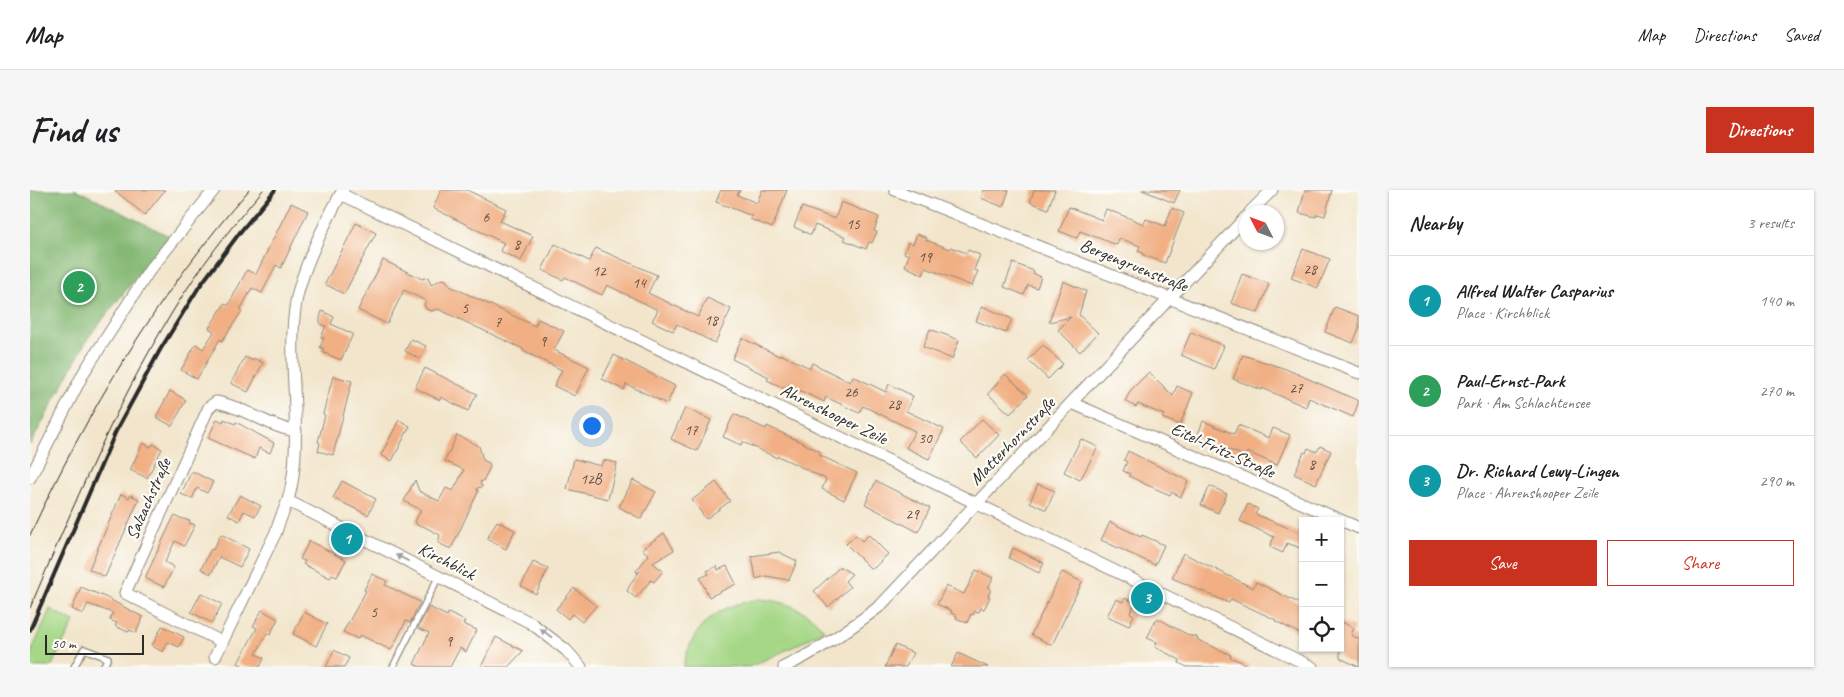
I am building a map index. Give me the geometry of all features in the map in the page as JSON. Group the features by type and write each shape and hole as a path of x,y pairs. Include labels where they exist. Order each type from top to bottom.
{"street":[{"path":"30,478 84,372 103,342 149,271 214,190"},
{"name":"Bergengruenstraße","path":"896,190 1359,374"},
{"path":"1257,205 1272,190"},
{"path":"214,657 276,532 280,516 288,501 294,468 296,431 293,326 296,302 308,263 342,192"},
{"name":"Ahrenshooper Zeile","path":"342,192 1312,667"},
{"name":"Matterhornstraße","path":"784,667 802,663 880,606 1239,224"},
{"name":"Salzachstraße","path":"222,642 125,593 209,406 216,402 229,404 282,428 296,431"},
{"name":"Eitel-Fritz-Straße","path":"1072,403 1359,528"},
{"name":"Kirchblick","path":"288,501 531,623 566,650 581,667"}],"lane":[{"path":"393,667 439,576"},
{"path":"74,667 84,649 108,658 103,667"}],"green space":[{"path":"30,190 77,190 169,236 88,338 30,445"},
{"path":"759,599 795,607 803,611 824,630 795,646 749,667 683,667 693,640 709,619 731,606"},
{"path":"50,609 74,622 51,667 30,667 30,655"}],"building":[{"path":"114,190 165,190 145,215"},
{"path":"441,190 467,190 506,209 500,221 533,236 521,261 500,251 504,243 433,208"},
{"path":"721,190 740,190 737,195 757,203 762,190 787,190 772,228 750,219 752,216 716,202"},
{"path":"984,190 1009,190 1003,207 981,198"},
{"path":"1034,190 1055,190 1048,209 1030,202"},
{"path":"1142,190 1180,190 1174,203"},
{"path":"1305,190 1332,190 1325,216 1317,214 1316,217 1299,213"},
{"path":"841,202 879,217 874,231 877,232 872,243 869,242 866,249 844,240 846,237 815,225 811,235 794,227 802,207 835,219"},
{"path":"291,203 308,211 281,268 276,265 262,293 252,288 240,310 242,311 222,341 220,339 197,379 181,370 196,344 203,349 214,332 209,328 225,303 228,306 247,270 256,274"},
{"path":"1069,207 1102,220 1106,209 1144,224 1146,219 1165,226 1172,208 1184,213 1165,263 1143,255 1143,253 1138,251 1140,246 1119,238 1117,245 1080,231 1077,238 1059,231"},
{"path":"356,223 376,233 344,294 325,284"},
{"path":"917,234 927,238 926,240 950,249 951,247 966,253 968,250 980,255 974,270 978,271 972,286 926,268 923,275 905,266 909,255 904,253 908,242 913,244"},
{"path":"555,244 589,261 596,248 657,275 648,293 698,317 707,298 731,309 715,343 677,324 673,331 652,321 658,310 607,285 602,295 565,277 563,280 542,270"},
{"path":"1303,249 1330,259 1318,288 1291,278"},
{"path":"383,260 422,279 428,277 431,285 442,279 446,280 450,286 535,326 538,319 564,331 554,350 589,367 575,396 554,386 562,370 523,351 523,349 438,309 431,311 426,309 424,304 426,301 404,290 387,324 358,310"},
{"path":"1013,263 1034,271 1033,273 1041,277 1037,288 1028,285 1024,295 1004,287"},
{"path":"1242,274 1269,284 1258,313 1231,303"},
{"path":"1063,281 1086,291 1079,315 1098,333 1080,352 1058,330 1071,317 1049,322"},
{"path":"982,306 1012,319 1006,333 976,321"},
{"path":"1335,307 1359,316 1359,328 1353,343 1325,332"},
{"path":"322,311 334,317 331,324 353,334 341,360 322,352 324,349 320,347 324,338 321,337 326,326 320,324"},
{"path":"930,329 959,340 952,359 923,347"},
{"path":"1191,332 1224,346 1214,369 1181,355"},
{"path":"742,338 779,356 780,354 810,368 812,363 850,382 853,376 886,392 889,384 913,396 906,411 944,429 929,459 906,448 915,431 863,406 859,413 826,397 824,402 788,385 786,389 767,380 769,377 732,359"},
{"path":"411,339 426,346 420,359 405,351"},
{"path":"1043,345 1063,364 1048,379 1028,360"},
{"path":"614,355 675,386 667,404 626,384 624,390 602,379"},
{"path":"1243,355 1286,369 1359,401 1353,417 1309,398 1306,407 1262,388 1262,390 1233,379"},
{"path":"245,357 253,361 254,358 263,363 248,392 231,383"},
{"path":"425,368 477,394 468,411 441,397 440,400 415,388"},
{"path":"1149,372 1173,396 1177,386 1193,393 1180,425 1162,418 1164,415 1138,404 1136,407 1125,401 1131,390"},
{"path":"1005,374 1028,395 1010,414 988,394"},
{"path":"333,376 352,381 333,455 318,451 320,443 318,442"},
{"path":"170,391 186,400 172,426 156,417"},
{"path":"685,408 711,420 697,451 671,439"},
{"path":"734,414 766,429 767,426 801,442 821,452 819,455 857,473 844,500 822,489 826,479 778,456 777,458 743,442 741,445 723,437"},
{"path":"217,419 223,422 224,419 235,424 236,422 274,443 270,453 259,448 255,459 208,438"},
{"path":"982,419 999,435 977,458 960,442"},
{"path":"399,420 410,426 392,461 381,455"},
{"path":"1203,421 1234,434 1238,425 1269,438 1273,428 1290,435 1277,465 1247,452 1245,456 1197,437"},
{"path":"457,435 479,446 483,460 489,463 490,467 483,481 480,482 482,487 477,488 478,492 451,549 438,543 440,535 417,525 415,521 421,510 404,501 415,480 419,491 439,501 446,488 453,491 464,470 445,461"},
{"path":"1081,439 1098,447 1080,480 1064,472"},
{"path":"143,443 151,447 153,444 162,449 147,478 130,470"},
{"path":"1320,446 1331,451 1316,484 1294,474 1304,452 1306,453 1308,448 1317,452"},
{"path":"1128,451 1188,481 1181,497 1172,492 1170,495 1147,485 1123,471 1127,462 1124,460"},
{"path":"574,459 601,466 603,460 617,463 608,499 567,489"},
{"path":"192,471 213,482 207,493 197,488 192,499 181,494"},
{"path":"633,480 656,492 641,519 619,507"},
{"path":"342,481 376,499 368,515 333,498"},
{"path":"876,481 930,508 918,532 865,504"},
{"path":"716,482 730,501 706,519 692,500"},
{"path":"1038,484 1055,491 1046,510 1030,502"},
{"path":"1210,486 1227,494 1218,513 1201,505"},
{"path":"121,494 129,498 130,495 139,499 105,577 89,569"},
{"path":"240,495 261,506 255,516 244,511 239,521 228,515"},
{"path":"1248,504 1258,509 1255,514 1299,532 1299,548 1287,543 1283,553 1270,547 1274,537 1240,521"},
{"path":"174,516 190,521 189,523 195,525 184,546 175,541 165,562 174,567 164,587 145,578"},
{"path":"497,521 515,530 506,549 487,539"},
{"path":"1110,522 1141,537 1142,535 1164,545 1155,565 1101,540"},
{"path":"664,533 674,550 653,563 663,571 654,582 651,580 636,598 627,591 640,571 637,573 636,571 649,555 642,549"},
{"path":"221,534 249,549 240,567 219,557 211,574 201,569"},
{"path":"856,535 862,541 869,535 888,554 874,568 870,568 846,544"},
{"path":"309,541 346,560 337,577 332,575 330,578 303,564 305,561 300,559"},
{"path":"1013,548 1044,563 1039,573 1009,558"},
{"path":"779,552 797,561 789,580 766,576 756,579 752,556"},
{"path":"1183,553 1253,588 1256,582 1299,603 1299,633 1231,599 1229,603 1172,578"},
{"path":"533,562 548,569 536,594 521,586"},
{"path":"717,566 718,570 727,566 736,584 709,597 700,578 709,574 707,571"},
{"path":"840,567 852,574 845,581 850,587 828,607 814,591"},
{"path":"976,570 993,578 988,588 991,589 988,596 990,597 984,609 981,608 979,612 975,611 973,615 971,614 967,623 956,618 957,616 951,613 952,611 937,604 946,586 964,594"},
{"path":"1062,572 1082,582 1052,645 1031,635"},
{"path":"372,574 387,581 385,585 420,602 410,623 406,621 391,650 360,635 358,639 343,632 366,591 364,590"},
{"path":"81,587 143,617 136,633 130,630 128,632 115,626 117,623 110,620 113,613 88,604 83,614 72,609"},
{"path":"574,588 596,606 582,622 572,614 568,619 556,609"},
{"path":"201,593 222,604 212,623 191,612"},
{"path":"1125,598 1135,603 1130,613 1134,615 1129,626 1107,616 1116,599 1123,602"},
{"path":"429,607 447,616 448,613 465,621 463,624 477,630 466,652 460,648 450,667 420,667 414,664 429,633 418,628"},
{"path":"262,610 278,619 270,635 267,633 256,654 264,658 260,667 245,667 238,663 257,628 253,626"},
{"path":"304,612 327,624 316,646 293,634"},
{"path":"1157,618 1190,636 1196,636 1198,640 1252,667 1187,667 1179,663 1180,660 1155,647 1157,642 1147,638"},
{"path":"1344,623 1354,628 1351,635 1359,639 1359,667 1340,658 1340,652 1344,652"},
{"path":"162,626 184,637 179,647 168,642 163,652 152,646"},
{"path":"496,637 523,651 508,667 481,667"},
{"path":"895,645 913,653 906,667 885,667"},
{"path":"334,650 349,658 344,667 326,667"},
{"path":"958,653 988,667 951,667"}],"tram line":[{"path":"30,535 76,443 127,355 185,270 249,190"},
{"path":"30,608 96,457 152,347 204,264 263,190"}],"railway":[{"path":"30,630 116,431 160,350 199,287 275,190"}],"place":[{"name":"Paul-Ernst-Park","path":"79,287"},
{"name":"Alfred Walter Casparius","path":"347,539"},
{"name":"Dr. Richard Lewy-Lingen","path":"1147,598"}]}
